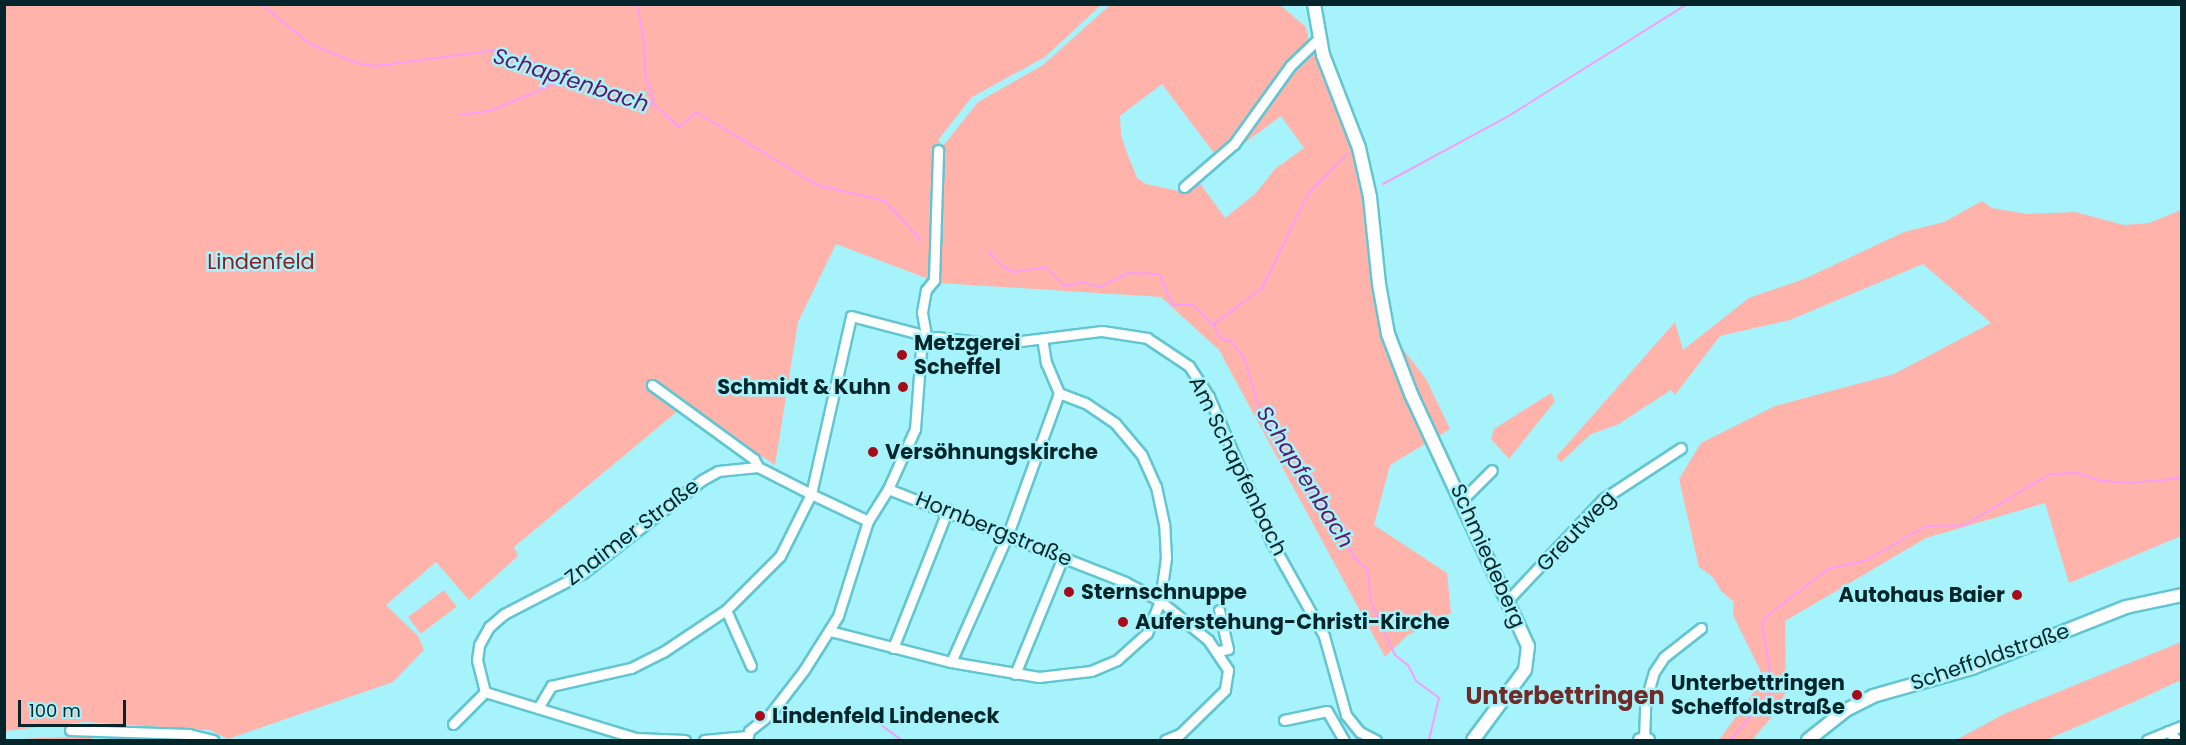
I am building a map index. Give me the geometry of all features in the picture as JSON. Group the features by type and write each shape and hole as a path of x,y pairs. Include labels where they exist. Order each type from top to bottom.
{"street":[{"name":"Schmiedeberg","path":"1314,4 1319,38 1361,158 1370,197 1382,308 1399,366 1528,646 1527,659 1515,684 1473,741"},
{"path":"1184,187 1234,144 1290,66 1319,38"},
{"path":"704,741 747,738 789,691 830,632 851,585 868,521 888,489 915,429 921,350 927,340 922,312 926,290 934,280 938,150"},
{"path":"538,708 551,686 630,668 663,652 726,610 780,556 811,494 851,316 916,333 927,340"},
{"name":"Am Schapfenbach","path":"927,340 936,337 997,344 1102,331 1126,333 1168,349 1190,366 1209,397 1271,541 1324,636 1346,715 1360,732 1376,741"},
{"path":"951,662 1008,534 1059,393 1046,363 1042,339"},
{"path":"652,385 754,459 758,467 868,521"},
{"path":"830,632 951,662 1015,674 1067,677 1117,660 1147,633 1160,601 1166,558 1164,524 1150,470 1115,423 1085,403 1059,393"},
{"name":"Greutweg","path":"1506,602 1603,499 1682,448"},
{"name":"Znaimer Straße","path":"485,692 478,674 479,645 499,618 583,573 702,480 718,471 758,467"},
{"path":"1462,500 1475,491 1492,470"},
{"name":"Hornbergstraße","path":"888,489 1008,534 1160,601 1218,651 1230,676 1225,690 1180,734 1165,741"},
{"path":"892,648 948,510"},
{"path":"1015,674 1063,557"},
{"name":"Scheffoldstraße","path":"1808,741 1846,710 1873,696 1972,668 2127,607 2181,595"},
{"path":"726,610 751,666"},
{"path":"1218,651 1228,649 1219,610"},
{"path":"1640,741 1646,740 1645,704 1654,672 1664,657 1701,628"},
{"path":"453,724 485,692 633,740 685,741"},
{"path":"1284,720 1327,711 1344,741"},
{"path":"2147,741 2181,726"},
{"path":"70,730 179,733 213,741"},
{"path":"2168,731 2177,741"}],"green space":[{"name":"Lindenfeld","path":"4,5 1101,5 1045,57 972,97 938,140 943,146 978,102 1043,65 1110,5 1280,5 1306,27 1310,49 1318,50 1363,180 1373,275 1430,441 1390,465 1374,525 1447,573 1451,613 1408,635 1385,657 1219,350 1161,297 939,283 836,244 798,322 775,465 685,405 514,547 518,556 469,600 436,562 386,605 418,636 424,650 393,682 228,739 210,730 85,722 5,731","holes":["1162,84 1220,161 1281,116 1304,148 1275,169 1255,194 1225,218 1199,182 1183,192 1146,184 1137,178 1121,135 1120,116"]},
{"path":"1982,201 1992,208 2027,214 2075,212 2124,225 2149,223 2181,210 2181,536 2069,583 2045,503 1926,538 1785,621 1786,692 1771,718 1752,740 1719,740 1764,678 1733,615 1734,602 1721,591 1713,577 1699,567 1679,479 1701,443 1775,406 1894,374 1991,323 1923,264 1790,320 1720,336 1675,395 1671,390 1617,425 1591,434 1561,462 1556,457 1675,322 1683,350 1749,298 1804,279 1904,232 1944,222"},
{"path":"1393,336 1426,379 1450,429 1437,437 1403,366"},
{"path":"1551,393 1555,401 1509,459 1491,439 1494,429"},
{"path":"444,590 457,607 421,634 408,617"},
{"path":"2181,642 2181,680 2136,701 2046,740 1956,740 2004,714"},
{"path":"91,736 93,740 5,740 39,738"}],"waterway":[{"name":"Schapfenbach","path":"261,4 310,44 357,63 376,66 496,50 655,105 679,127 696,112 817,185 885,201 921,240"},
{"path":"637,4 644,39 645,74 654,104"},
{"path":"1383,184 1507,117 1687,4"},
{"path":"460,115 490,111 573,76"},
{"path":"1214,324 1262,288 1308,194 1348,153"},
{"name":"Schapfenbach","path":"988,251 1002,266 1014,272 1045,267 1065,286 1082,282 1100,287 1129,273 1159,274 1173,305 1193,305 1214,325 1219,337 1232,342 1244,358 1261,413 1293,452 1309,490 1340,526 1353,556 1368,570 1371,603 1395,655 1408,665 1416,681 1439,698 1429,740"},
{"path":"1730,740 1768,697 1772,682 1762,624 1767,616 1828,569 1867,560 1926,526 1965,525 2050,474 2076,473 2103,481 2129,483 2182,478"},
{"path":"839,712 880,724 901,740"}],"place":[{"name":"Metzgerei Scheffel","path":"902,355"},
{"name":"Schmidt & Kuhn","path":"903,387"},
{"name":"Versöhnungskirche","path":"873,452"},
{"name":"Sternschnuppe","path":"1069,592"},
{"name":"Autohaus Baier","path":"2017,595"},
{"name":"Auferstehung-Christi-Kirche","path":"1123,622"},
{"name":"Unterbettringen Scheffoldstraße","path":"1857,695"},
{"name":"Lindenfeld Lindeneck","path":"760,716"}],"district":[{"name":"Unterbettringen","path":"1565,696"}]}
